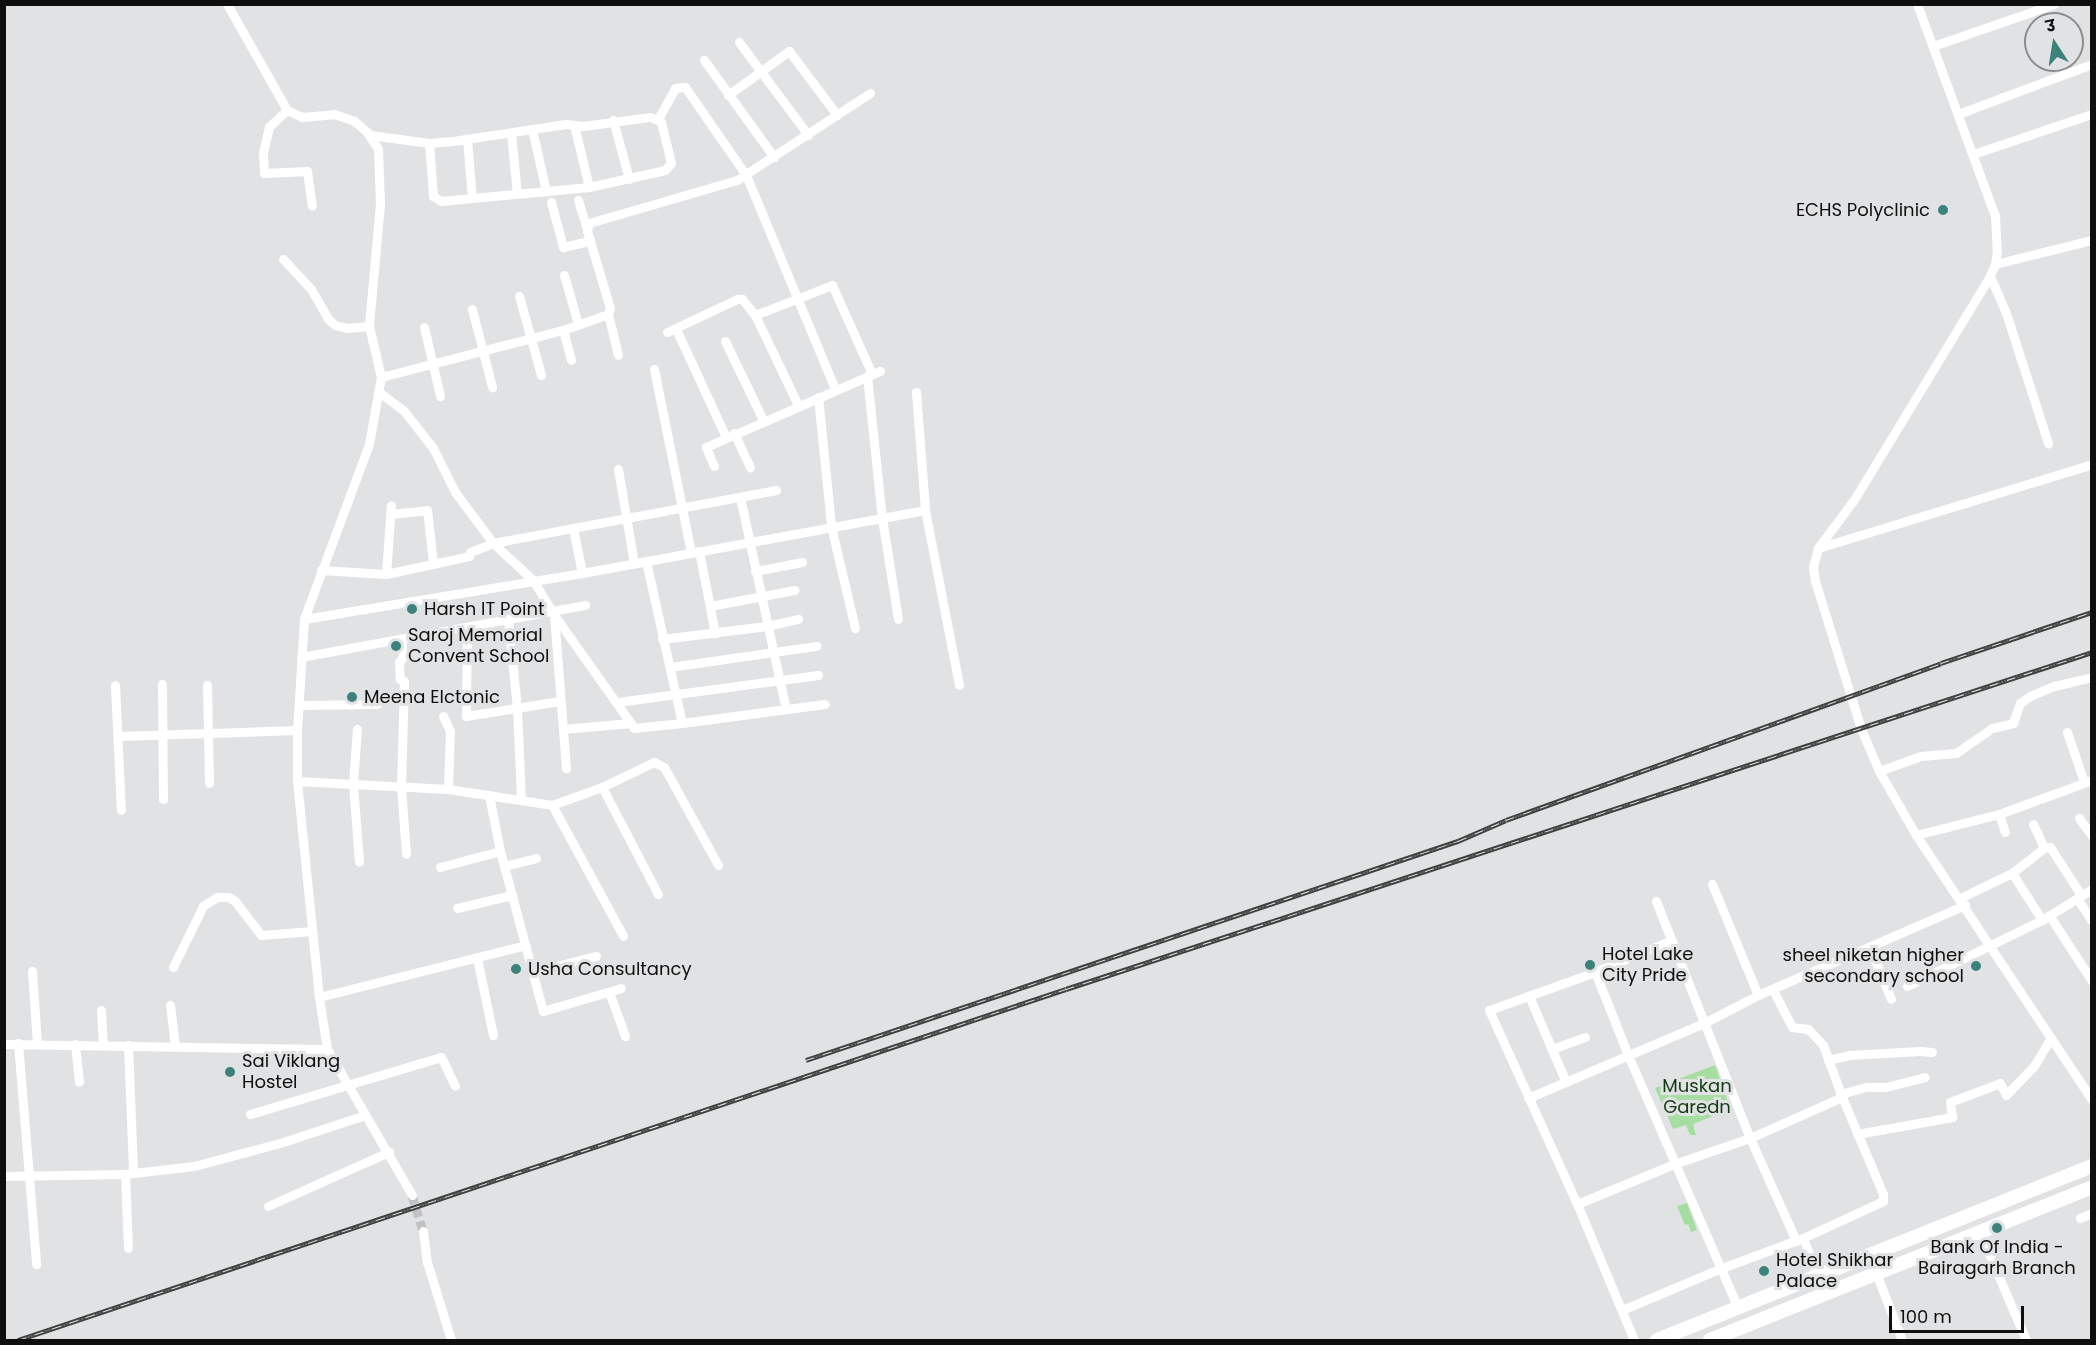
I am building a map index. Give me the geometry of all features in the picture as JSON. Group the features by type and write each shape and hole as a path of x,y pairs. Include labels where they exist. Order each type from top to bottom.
{"main road":[{"path":"1657,1341 2091,1166"},
{"path":"1710,1341 2091,1187"}],"street":[{"path":"227,4 287,110 302,117 334,114 354,122 370,135 378,149 380,204 369,326 381,377 369,444 304,619 297,730 297,781 319,997 327,1049 349,1083 412,1196"},
{"path":"1917,4 1933,46 1941,76 1958,114 1995,216 1997,250 1995,264 1990,276 1852,501 1818,548 1813,567 1815,581 1861,729 1879,771 1916,835 1963,902 2090,1096"},
{"path":"1933,46 2054,4"},
{"path":"739,42 808,135"},
{"path":"728,95 786,52 792,52 837,115"},
{"path":"704,60 774,157"},
{"path":"1958,114 2091,64"},
{"path":"658,119 675,88 685,87 746,175 835,390"},
{"path":"586,227 596,220 746,175 870,93"},
{"path":"287,110 269,127 263,152 264,173 307,171 312,206"},
{"path":"1973,154 2091,114"},
{"path":"370,135 429,143 637,116 658,119 661,122 671,163 665,170 589,187 441,201 433,196 429,143"},
{"path":"613,120 628,179"},
{"path":"574,125 589,187"},
{"path":"531,129 546,191"},
{"path":"511,133 517,194"},
{"path":"466,139 472,198"},
{"path":"578,200 610,308 608,314 618,355"},
{"path":"551,202 563,247 590,241"},
{"path":"1995,264 2091,240"},
{"path":"283,259 311,290 327,319 335,326 347,328 369,326"},
{"path":"564,275 578,324"},
{"path":"1990,276 2006,313 2048,442"},
{"path":"755,315 829,285 835,288 873,374 882,518 898,620"},
{"path":"519,296 541,375"},
{"path":"750,468 671,331 737,298 747,302 798,405"},
{"path":"472,309 492,387"},
{"path":"381,377 563,330 608,314"},
{"path":"424,327 440,396"},
{"path":"563,330 571,360"},
{"path":"725,341 763,420"},
{"path":"654,369 682,508 710,606 715,633"},
{"path":"714,466 706,447 763,420 873,374"},
{"path":"379,392 405,411 433,448 455,492 493,543 533,580 553,614 618,702 633,728 825,704"},
{"path":"916,392 925,510 959,685"},
{"path":"818,397 831,526 855,628"},
{"path":"1818,548 2091,464"},
{"path":"618,469 634,564"},
{"path":"321,570 386,574 468,556 470,552 493,543 776,490"},
{"path":"740,498 747,542 786,709"},
{"path":"386,574 391,510 427,510 434,563"},
{"path":"304,619 634,564 925,510"},
{"path":"573,528 582,573"},
{"path":"646,561 682,723"},
{"path":"755,571 802,562"},
{"path":"710,606 795,590"},
{"path":"301,657 553,614 585,605"},
{"path":"553,614 566,769"},
{"path":"662,639 766,626 798,618"},
{"path":"508,620 517,708 521,798"},
{"path":"467,628 466,716 560,701"},
{"path":"401,640 403,657 399,662 400,679 404,681 401,786 406,854"},
{"path":"670,668 816,646"},
{"path":"618,702 818,675"},
{"path":"1879,771 1922,756 1956,753 1992,728 2013,723 2020,703 2030,696 2054,686 2091,677"},
{"path":"162,684 163,799"},
{"path":"115,685 119,736 120,810"},
{"path":"207,685 208,783"},
{"path":"299,705 377,704"},
{"path":"443,716 450,731 448,789"},
{"path":"563,729 631,723"},
{"path":"357,729 353,784 359,862"},
{"path":"119,736 297,730"},
{"path":"1916,835 1999,814 2088,781 2067,732"},
{"path":"297,781 448,789 521,798 552,805 602,787 654,762 660,764 718,865"},
{"path":"602,787 658,894"},
{"path":"489,795 500,851 543,1011 621,988"},
{"path":"552,805 622,936"},
{"path":"1999,814 2005,832"},
{"path":"2079,818 2091,836"},
{"path":"2034,824 2044,848"},
{"path":"1528,1098 1565,1080 1706,1022 1758,995 1870,948 1963,902 2012,873 2044,848 2052,849 2091,921"},
{"path":"440,867 500,851"},
{"path":"504,867 536,858"},
{"path":"2012,873 2090,977"},
{"path":"1712,884 1758,995"},
{"path":"1907,986 2045,917 2091,889"},
{"path":"457,908 512,895"},
{"path":"173,967 203,906 217,897 228,897 235,902 261,934 312,931"},
{"path":"1656,901 1706,1022 1750,1138 1817,1275"},
{"path":"1635,1341 1577,1204 1489,1010 1595,972 1672,940"},
{"path":"319,997 526,945"},
{"path":"1870,948 1891,999"},
{"path":"533,972 596,956"},
{"path":"477,958 494,1035"},
{"path":"32,971 37,1044"},
{"path":"1595,972 1674,1164 1738,1308"},
{"path":"1622,1310 1719,1269 1799,1239 1883,1201 1883,1194 1816,1035 1808,1029 1792,1027 1773,990"},
{"path":"609,992 626,1036"},
{"path":"1529,996 1565,1080"},
{"path":"170,1005 175,1046"},
{"path":"101,1010 103,1045"},
{"path":"1552,1050 1585,1038"},
{"path":"1857,1134 1952,1117 1950,1102 2000,1083 2006,1095 2034,1066 2051,1038"},
{"path":"18,1043 36,1264"},
{"path":"4,1044 327,1049"},
{"path":"75,1044 79,1082"},
{"path":"128,1045 128,1248"},
{"path":"1828,1060 1849,1055 1932,1052"},
{"path":"250,1114 441,1057 455,1086"},
{"path":"1577,1204 1674,1164 1750,1138 1841,1095 1867,1086 1886,1087 1925,1077"},
{"path":"4,1176 129,1172 194,1166 280,1143 365,1115"},
{"path":"268,1206 388,1152"},
{"path":"2080,1218 2091,1212"},
{"path":"423,1231 427,1262 451,1341"},
{"path":"1980,1233 2026,1341"},
{"path":"1876,1273 1902,1341"}],"green space":[{"name":"Muskan Garedn","path":"1715,1065 1728,1102 1716,1115 1693,1124 1696,1135 1690,1135 1686,1125 1673,1129 1655,1088"},
{"path":"1687,1203 1697,1230 1691,1232 1688,1224 1685,1225 1677,1206"}],"tunnel":[{"path":"412,1195 423,1231"}],"railway":[{"path":"806,1060 1458,841 1506,820 1941,663 2092,612"},
{"path":"18,1340 1066,989 2092,652"}],"place":[{"name":"ECHS Polyclinic","path":"1943,210"},
{"name":"Harsh IT Point","path":"412,609"},
{"name":"Saroj Memorial Convent School","path":"396,646"},
{"name":"Meena Elctonic","path":"352,697"},
{"name":"Hotel Lake City Pride","path":"1590,965"},
{"name":"sheel niketan higher secondary school","path":"1976,966"},
{"name":"Usha Consultancy","path":"516,969"},
{"name":"Sai Viklang Hostel","path":"230,1072"},
{"name":"Bank Of India - Bairagarh Branch","path":"1997,1228"},
{"name":"Hotel Shikhar Palace","path":"1764,1271"}]}
